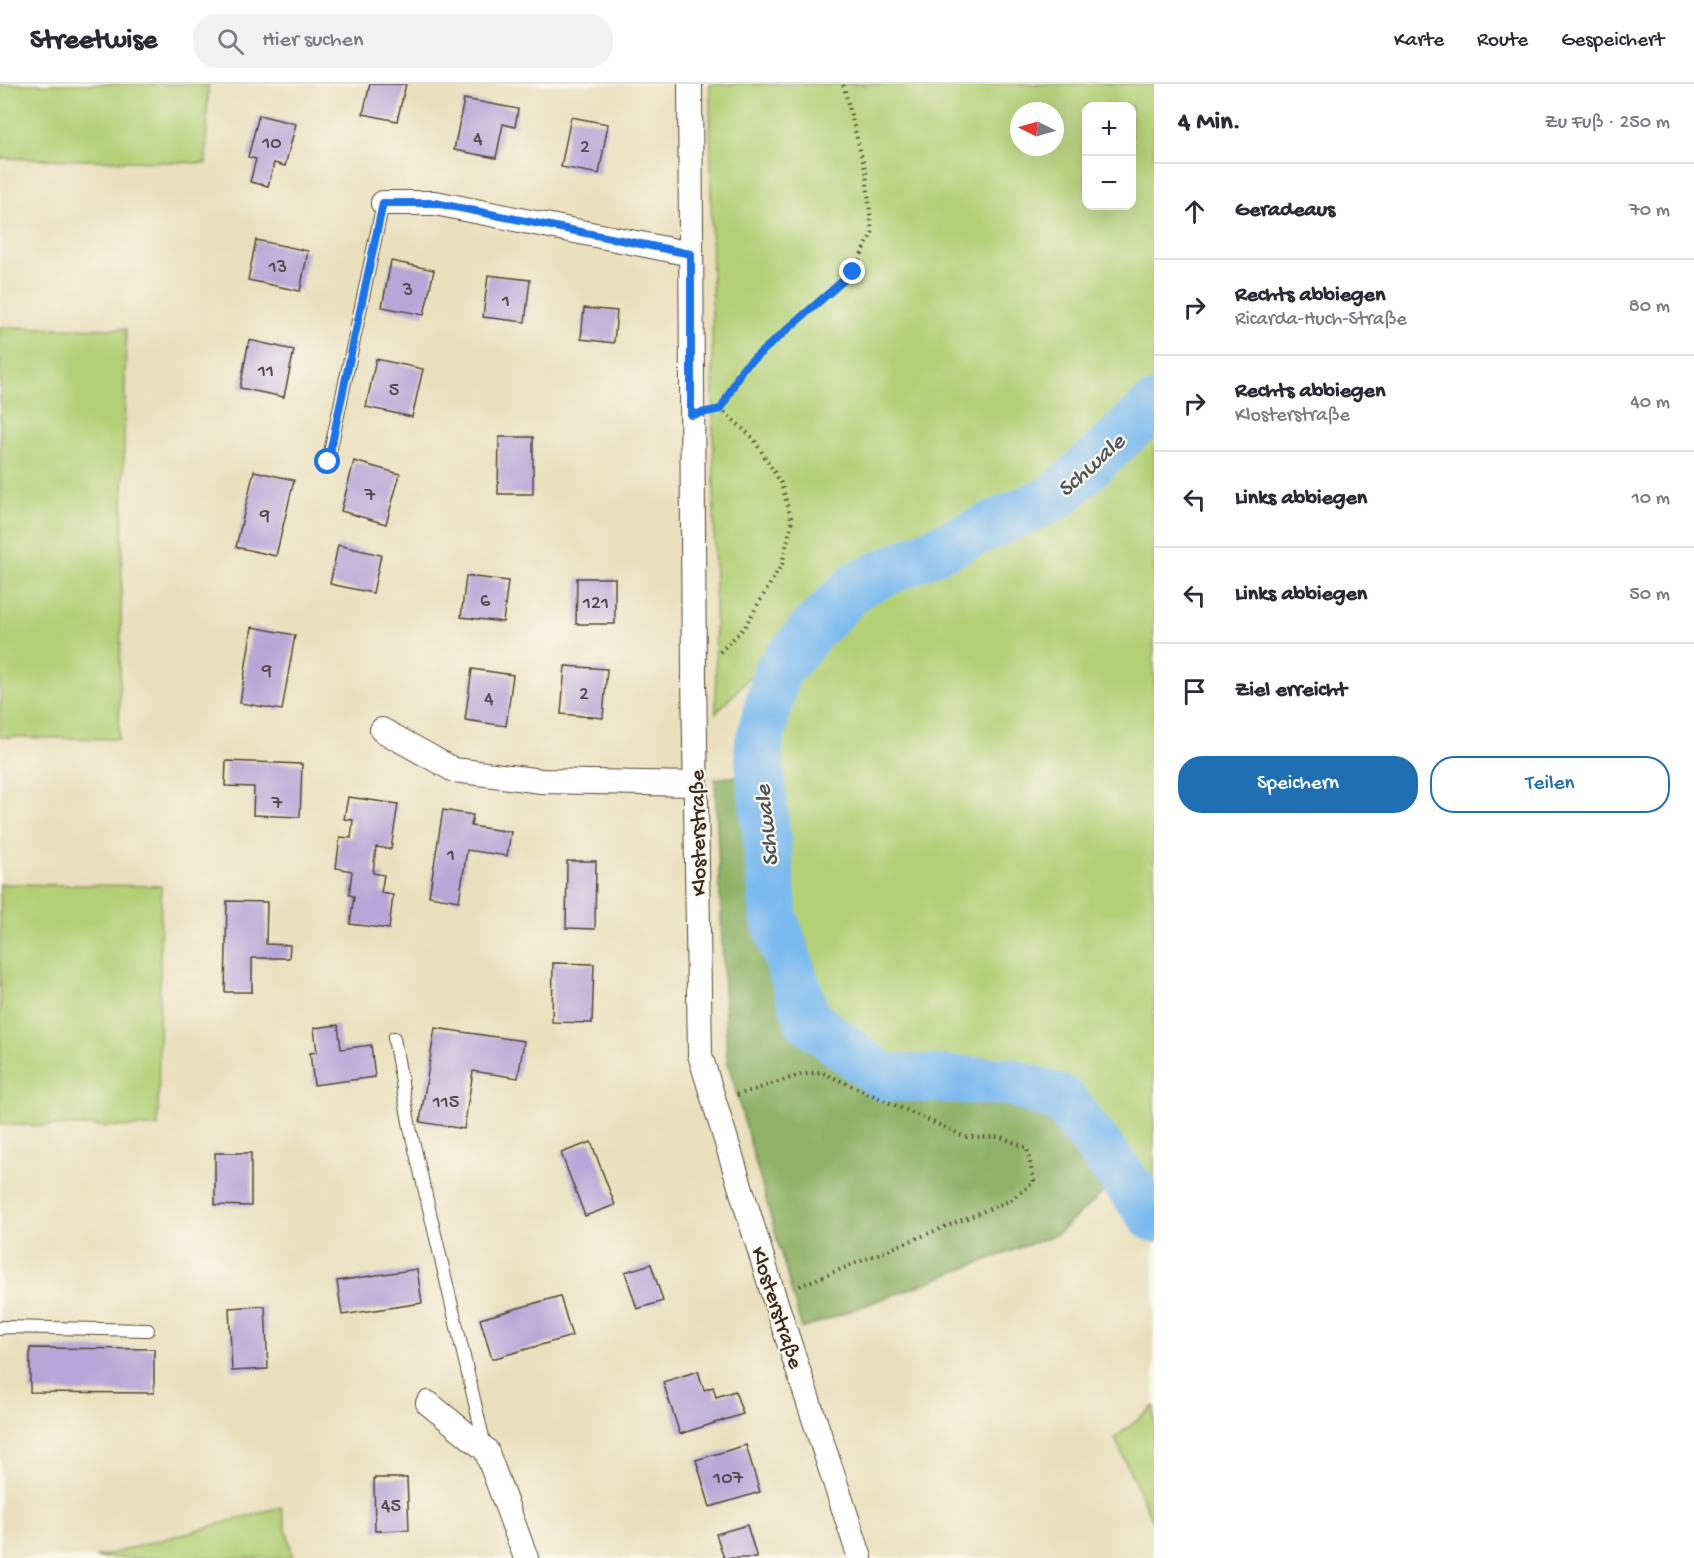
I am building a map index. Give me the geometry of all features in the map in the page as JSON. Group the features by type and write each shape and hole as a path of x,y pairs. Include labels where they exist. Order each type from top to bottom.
{"street":[{"name":"Klosterstraße","path":"690,84 691,415 700,1055 774,1297 860,1558"},
{"path":"383,203 435,203 691,254"},
{"path":"382,730 454,770 541,781 695,784"},
{"path":"428,1403 486,1450 526,1558"}],"lane":[{"path":"328,462 383,203"},
{"path":"394,1038 410,1128 486,1450"},
{"path":"0,1329 3,1327 148,1330"}],"path":[{"path":"721,409 742,369 853,272 872,233 866,173 843,84"},
{"path":"691,415 721,409"},
{"path":"694,678 744,628 782,564 792,521 781,483 753,438 721,409"},
{"path":"715,1102 800,1075 821,1071 966,1137 1000,1137 1027,1149 1034,1182 1011,1200 774,1297"}],"green space":[{"path":"0,84 208,84 206,163 0,158"},
{"path":"710,84 1154,84 1154,1242 1113,1184 1050,1112 1007,1098 883,1088 828,1058 792,1020 760,927 744,775 759,667 716,713"},
{"path":"0,327 126,329 119,739 0,737"},
{"path":"744,775 760,927 792,1020 828,1058 883,1088 1007,1098 1050,1112 1113,1184 1057,1234 802,1329 727,1060 715,779"},
{"path":"0,884 161,886 158,1127 0,1125"},
{"path":"1154,1406 1154,1525 1115,1438"},
{"path":"281,1507 293,1558 95,1558"}],"building":[{"path":"370,84 406,84 397,121 363,114"},
{"path":"464,99 518,109 515,127 503,124 496,158 454,150"},
{"path":"259,115 296,124 285,166 274,163 268,186 250,182 256,159 248,157"},
{"path":"571,117 608,124 599,174 561,167"},
{"path":"256,240 308,251 300,291 248,280"},
{"path":"391,261 434,270 424,315 382,307"},
{"path":"488,275 530,280 525,322 483,317"},
{"path":"584,308 617,311 614,343 581,339"},
{"path":"249,340 294,350 284,397 240,388"},
{"path":"376,359 423,369 412,417 366,407"},
{"path":"499,437 533,437 533,494 498,494"},
{"path":"354,461 400,474 386,524 341,511"},
{"path":"254,471 294,480 276,556 236,547"},
{"path":"338,545 381,555 373,593 330,584"},
{"path":"466,576 508,581 503,622 461,617"},
{"path":"577,578 615,578 615,624 576,624"},
{"path":"252,627 295,635 282,710 240,703"},
{"path":"565,666 607,669 603,718 561,714"},
{"path":"472,669 513,675 506,726 465,720"},
{"path":"226,761 302,764 300,817 253,815 254,787 225,786"},
{"path":"348,797 398,804 391,849 376,847 373,873 384,875 381,893 393,895 389,929 350,924 354,896 349,895 352,871 336,868 340,837 351,838 353,820 344,819"},
{"path":"443,810 473,815 471,826 511,832 507,856 467,850 459,901 429,896"},
{"path":"567,861 596,861 595,929 566,928"},
{"path":"227,901 267,902 266,944 290,945 289,958 252,958 252,992 225,992"},
{"path":"553,963 594,964 592,1023 552,1022"},
{"path":"338,1025 341,1049 371,1045 375,1077 314,1085 310,1053 317,1052 314,1028"},
{"path":"435,1028 524,1041 518,1078 473,1071 464,1129 420,1122"},
{"path":"591,1142 615,1205 585,1216 561,1153"},
{"path":"215,1153 251,1153 251,1206 215,1205"},
{"path":"651,1264 663,1301 637,1309 625,1272"},
{"path":"417,1269 422,1303 342,1315 337,1281"},
{"path":"560,1296 572,1336 492,1359 480,1319"},
{"path":"265,1306 268,1369 232,1371 229,1308"},
{"path":"30,1348 154,1349 154,1393 30,1392"},
{"path":"698,1371 704,1390 713,1387 716,1397 735,1391 743,1414 680,1434 663,1382"},
{"path":"746,1445 760,1492 710,1507 696,1460"},
{"path":"374,1478 407,1478 409,1530 375,1531"},
{"path":"747,1525 757,1558 724,1558 716,1534"}],"waterway":[{"name":"Schwale","path":"1154,406 1056,497 857,585 814,628 777,672 758,747 774,917 808,1020 883,1077 1010,1082 1063,1100 1154,1218"}],"route":[{"path":"328,462 383,203 435,203 691,254 691,415 721,409 742,369 853,272"}]}
